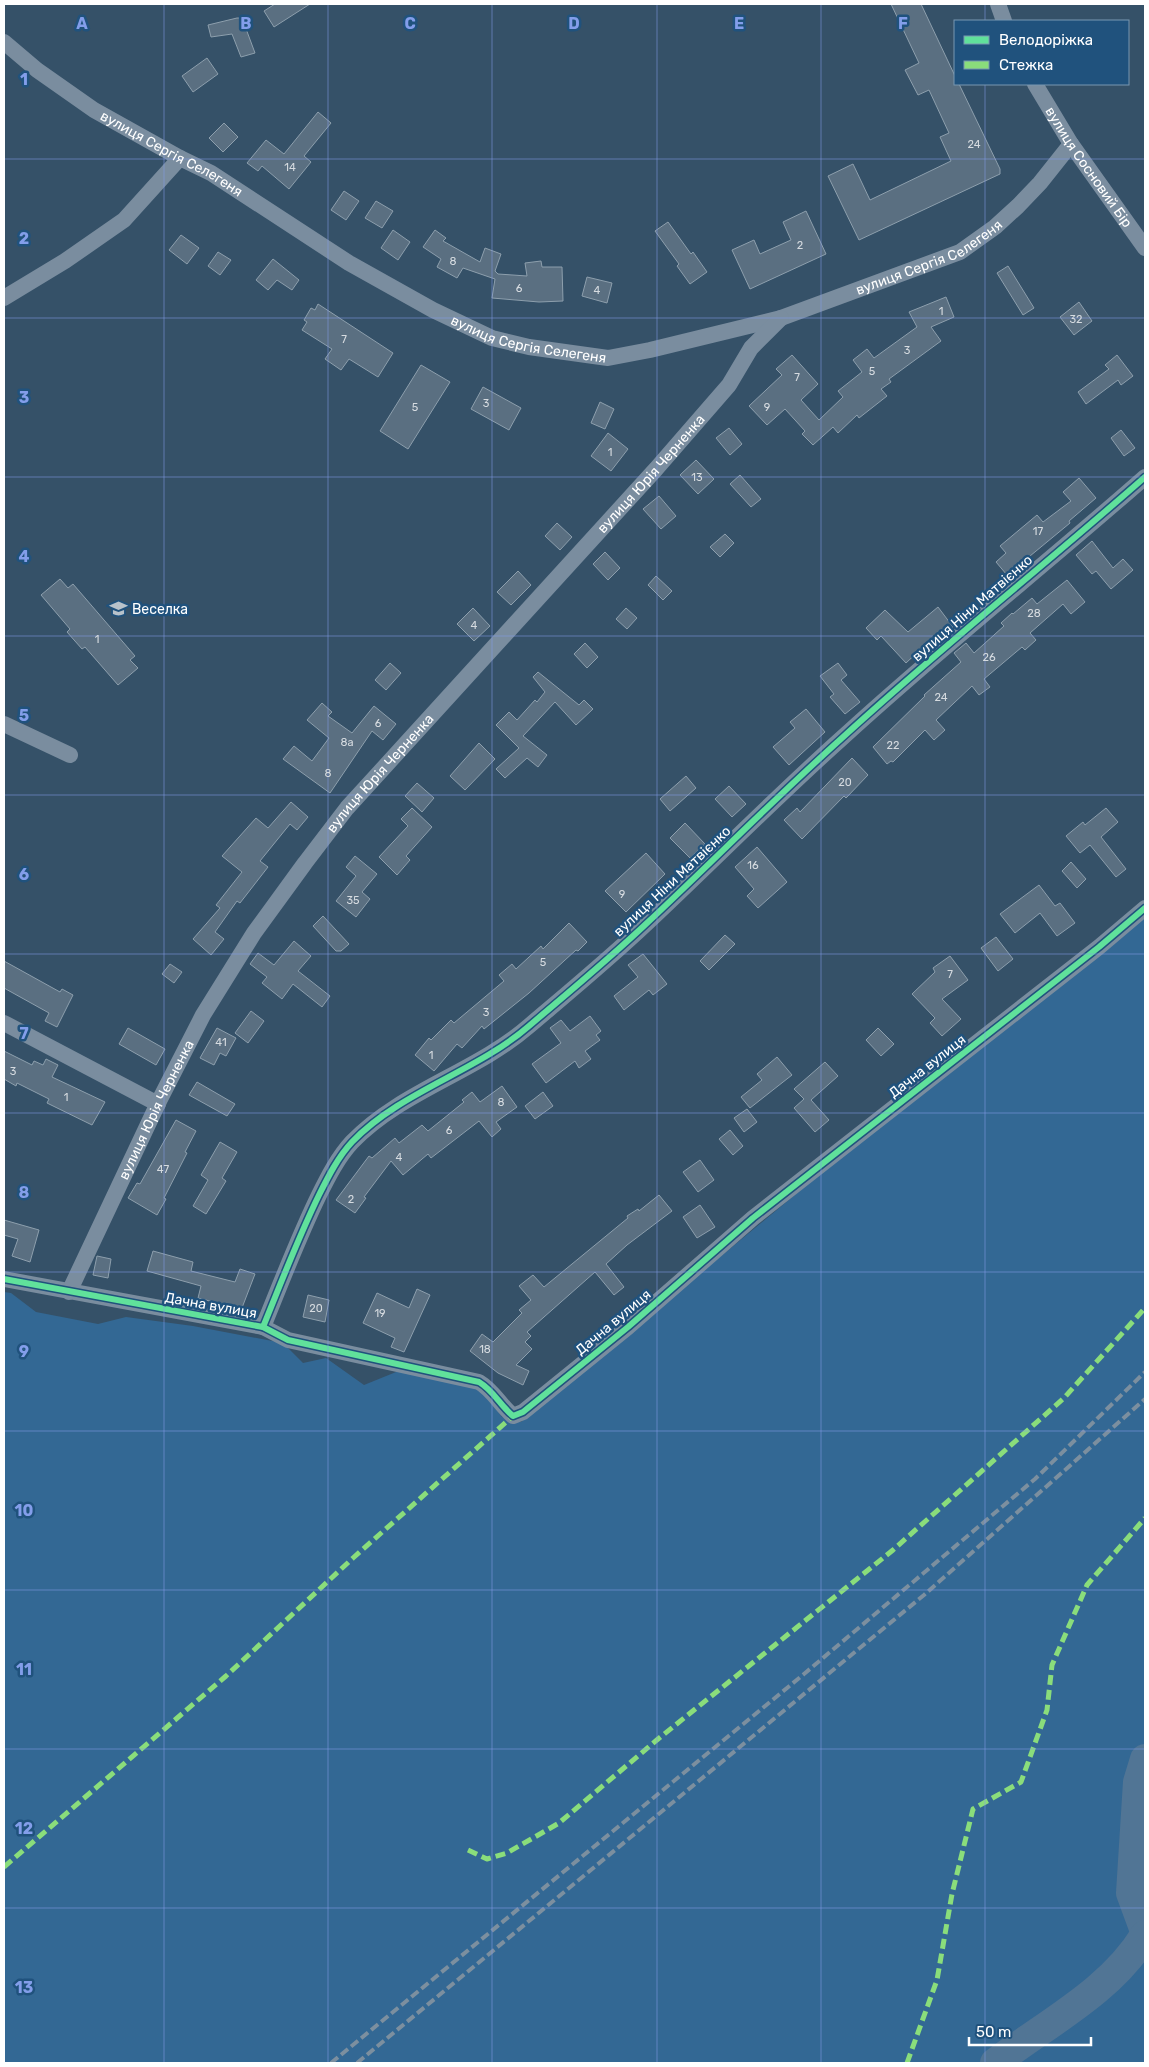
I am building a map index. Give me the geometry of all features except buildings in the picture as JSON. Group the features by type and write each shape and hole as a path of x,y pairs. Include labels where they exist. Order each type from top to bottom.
{"street":[{"path":"998,4 1004,20"},
{"name":"вулиця Сергія Селегеня","path":"4,42 37,70 94,110 211,173 349,263 433,310 492,338 529,347 608,358 650,350 781,318 960,252 995,228 1018,206 1040,183 1071,144"},
{"name":"вулиця Сосновий Бір","path":"1036,85 1071,144 1145,248"},
{"path":"4,298 65,262 124,220 180,158"},
{"name":"вулиця Юрія Черненка","path":"69,1292 158,1104 203,1015 249,942 304,863 347,808 656,470 728,385 751,348 781,318"},
{"name":"вулиця Ніни Матвієнко","path":"263,1327 306,1221 334,1166 350,1144 374,1122 392,1110 503,1046 525,1030 644,926 841,738 1006,594 1145,477"},
{"path":"4,724 70,755"},
{"name":"Дачна вулиця","path":"4,1279 263,1327 288,1340 479,1382 490,1389 501,1406 512,1416 523,1412 628,1326 753,1218 1099,947 1145,908"},
{"path":"4,1023 158,1104"}],"shaded area":[{"path":"1145,911 1145,2063 4,2063 4,1292 11,1293 36,1312 98,1324 126,1317 193,1326 283,1343 303,1363 326,1358 364,1385 401,1370 483,1390 502,1417 521,1422 878,1126"}],"waterway":[{"path":"1145,1759 1138,1782 1131,1893 1145,1931"},
{"path":"995,2063 1096,1990 1131,1955 1145,1935"}],"railway":[{"path":"331,2063 804,1674 1035,1479 1145,1372"},
{"path":"357,2063 924,1595 1145,1399"}],"marked path":[{"path":"468,1850 487,1859 507,1853 559,1823 658,1739 893,1550 1064,1398 1145,1308"},
{"path":"4,1867 226,1676 353,1558 513,1416"},
{"path":"907,2063 937,1980 952,1894 973,1809 1021,1782 1047,1710 1052,1665 1087,1585 1145,1518"}],"cycle path":[{"path":"263,1327 319,1195 338,1161 352,1142 393,1109 486,1056 529,1026 633,936 792,784 879,705 1145,477"},
{"path":"4,1279 263,1327 288,1340 479,1382 489,1389 513,1416 523,1412 628,1327 753,1218 1099,947 1145,908"}],"place":[{"name":"Веселка","path":"118,609"}]}
